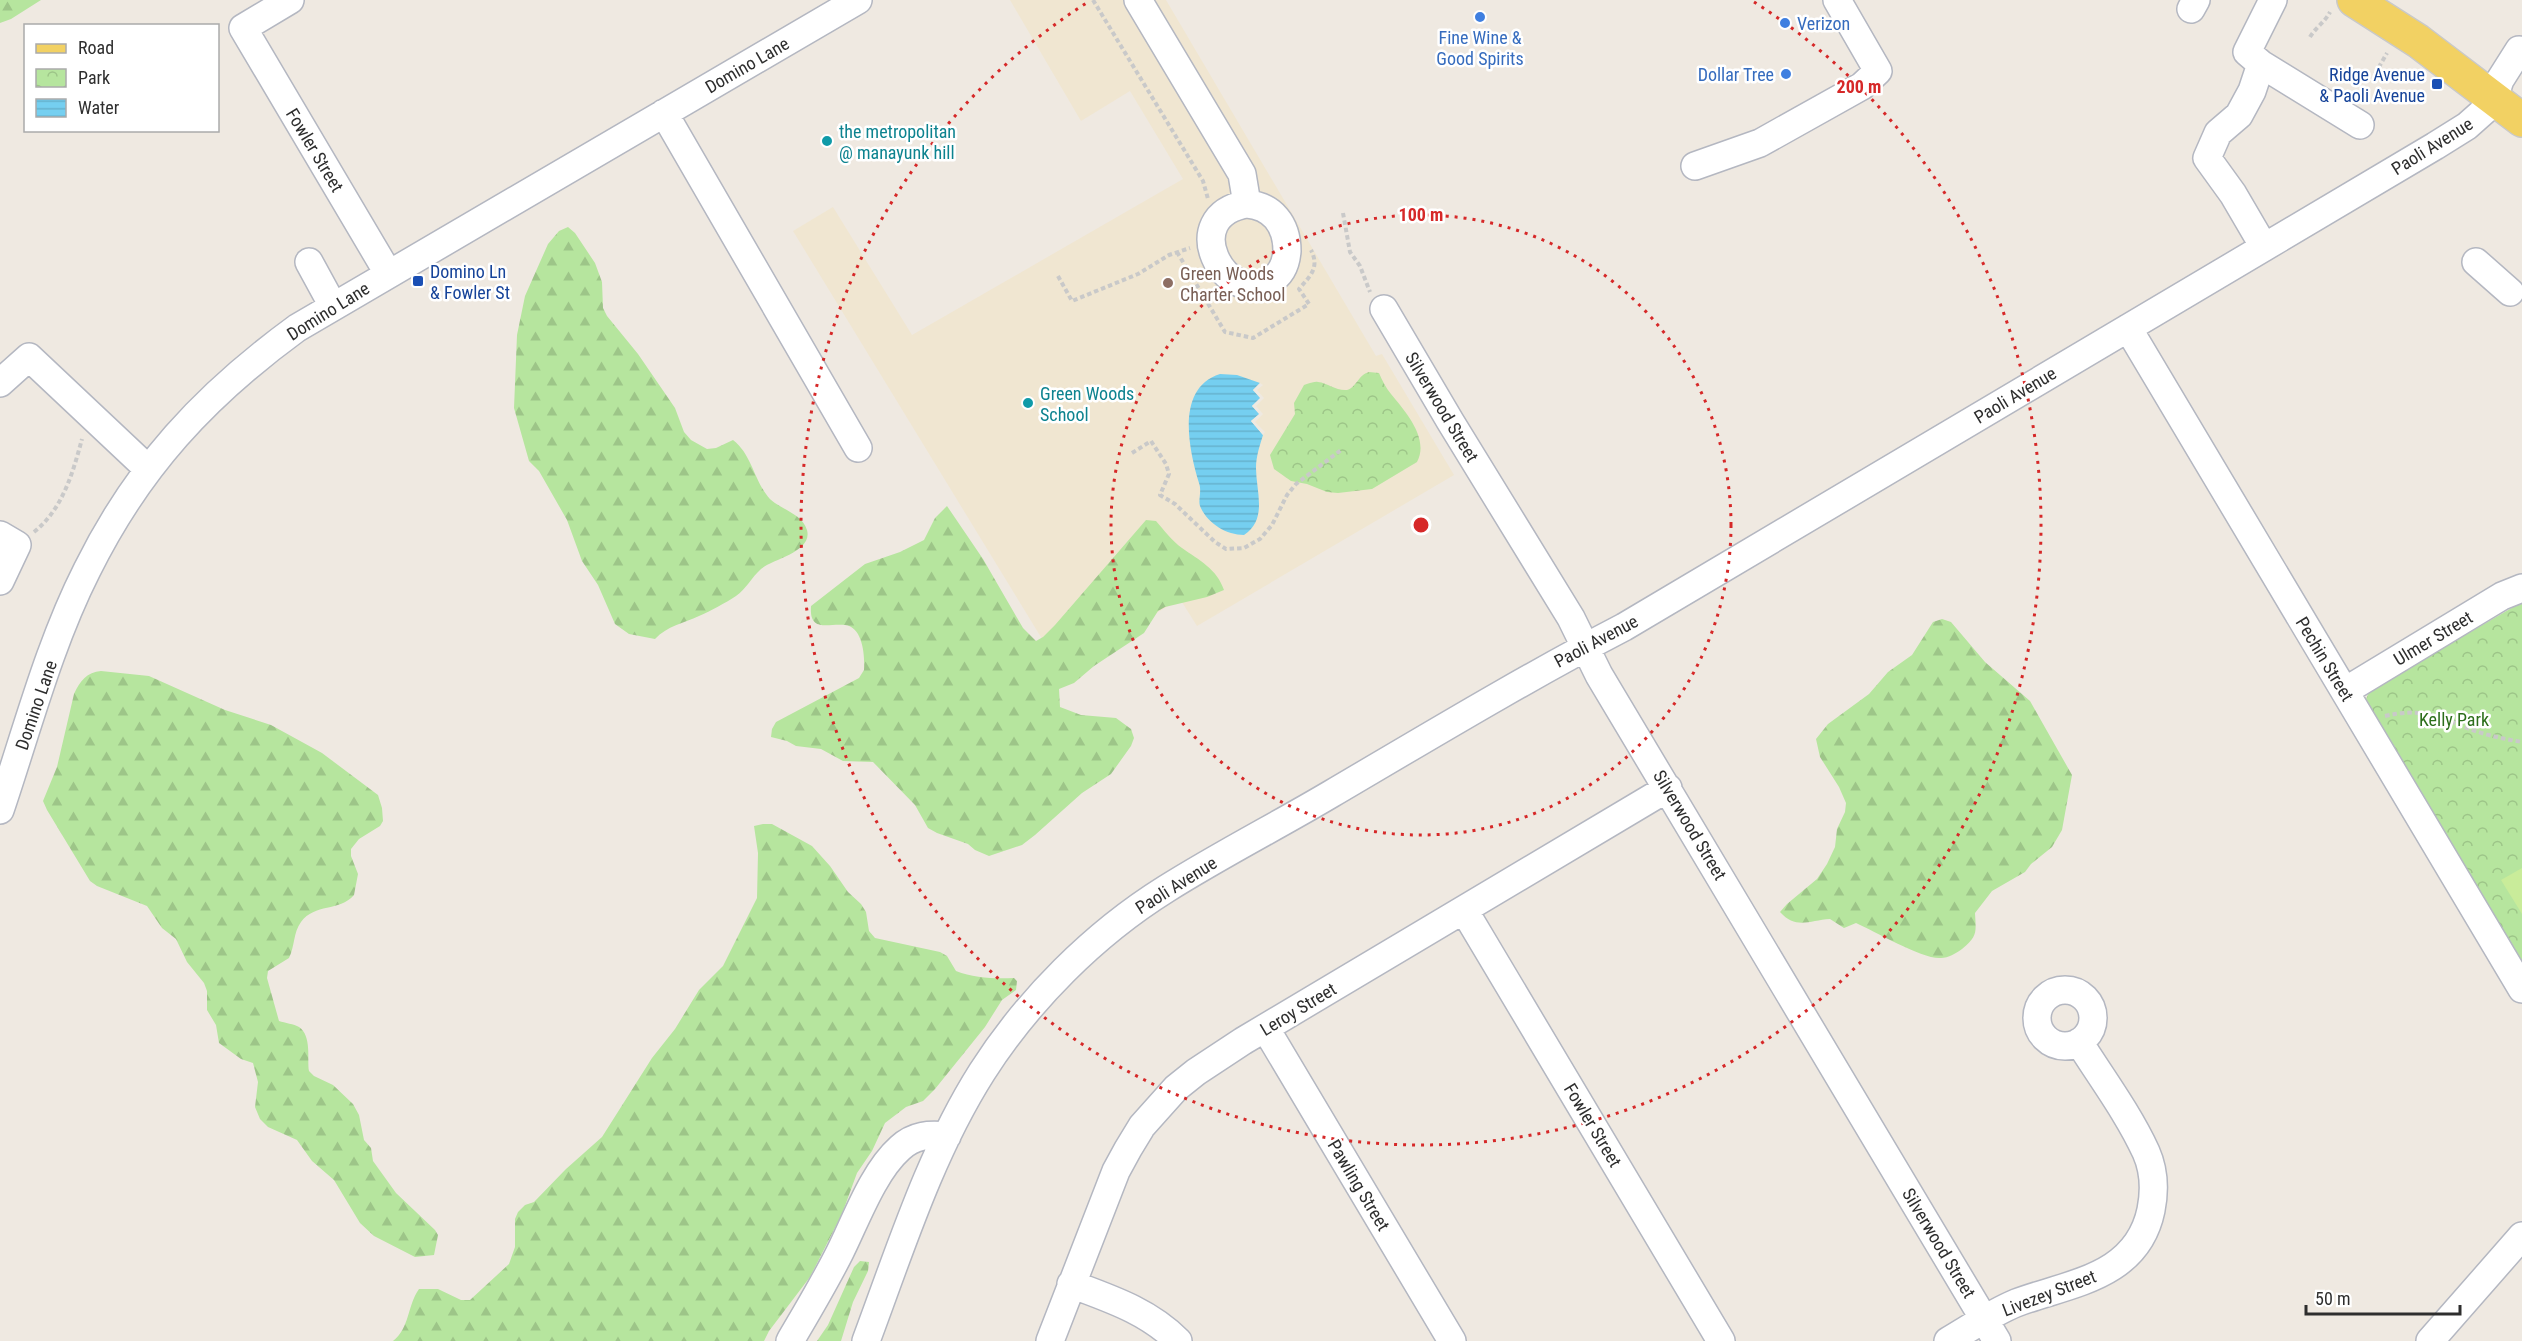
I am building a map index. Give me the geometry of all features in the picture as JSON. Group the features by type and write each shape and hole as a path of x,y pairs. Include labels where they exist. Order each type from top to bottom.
{"main road":[{"path":"2343,6 2418,41 2522,120"}],"street":[{"name":"Fowler Street","path":"290,0 243,28 388,273"},
{"name":"Domino Lane","path":"1,804 50,662 86,572 124,503 148,469 182,428 237,374 297,328 333,306 858,0"},
{"path":"1138,0 1242,174 1247,204"},
{"path":"1695,166 1760,143 1862,86 1878,71 1836,0"},
{"path":"2273,0 2247,52 2261,64 2360,125"},
{"name":"Paoli Avenue","path":"866,1341 924,1187 947,1136 983,1071 1024,1016 1074,962 1133,911 1166,889 1271,830 1532,675 1624,627 2467,126 2494,98 2500,80 2519,50"},
{"path":"2261,64 2252,91 2239,115 2218,133 2207,158 2234,194 2264,247"},
{"path":"664,113 858,448"},
{"path":"309,262 333,306"},
{"path":"2476,262 2510,292"},
{"name":"Silverwood Street","path":"1384,309 1565,608 1599,675 1991,1330"},
{"name":"Pechin Street","path":"2128,328 2522,989"},
{"path":"0,383 28,357 148,469"},
{"path":"0,581 9,540"},
{"name":"Ulmer Street","path":"2345,691 2502,596 2522,588"},
{"name":"Leroy Street","path":"1050,1341 1116,1171 1142,1126 1160,1105 1196,1072 1668,788"},
{"name":"Fowler Street","path":"1464,910 1721,1341"},
{"name":"Pawling Street","path":"1266,1029 1452,1341"},
{"name":"Livezey Street","path":"1948,1341 1991,1330 2014,1304 2104,1273 2133,1249 2145,1231 2150,1216 2154,1185 2146,1153 2079,1042"},
{"path":"790,1341 838,1256 876,1180 892,1156 901,1147 920,1136 947,1136"},
{"path":"2430,1341 2522,1236"},
{"path":"1071,1284 1133,1308 1148,1316 1178,1341"}],"path":[{"path":"1093,0 1203,181 1210,207"},
{"path":"2310,37 2315,29 2343,6"},
{"path":"2375,74 2386,54"},
{"path":"1343,213 1350,252 1360,266 1372,295 1384,309"},
{"path":"1058,276 1072,301 1138,274 1179,251 1197,246"},
{"path":"9,540 41,526 69,485 89,414"},
{"path":"1132,453 1151,441 1166,464 1169,474 1160,495 1175,504 1215,542 1226,549 1245,548 1260,539 1272,525 1287,495 1296,484 1341,450"},
{"path":"2382,717 2414,712 2429,713 2486,734 2522,742"}],"shaded area":[{"name":"Green Woods Charter School","path":"1010,0 1166,0 1376,356 1382,354 1454,475 1197,626 1180,599 1061,670 793,231 833,207 912,335 1183,179 1130,91 1081,121"}],"green space":[{"path":"0,0 41,0 11,19 0,23"},
{"path":"568,227 575,233 595,263 602,282 603,308 607,316 638,354 675,408 684,432 691,440 707,449 716,448 733,440 748,458 770,499 799,518 807,530 804,544 791,554 761,569 736,596 708,612 670,628 655,639 629,634 615,624 598,585 582,561 567,520 539,471 529,461 514,408 517,335 525,296 548,244 559,231"},
{"path":"1369,372 1379,373 1387,389 1414,425 1420,443 1417,462 1372,489 1338,493 1291,481 1274,469 1270,455 1295,414 1294,403 1304,385 1316,382 1347,390"},
{"path":"947,506 983,559 1023,628 1036,641 1055,625 1146,520 1156,521 1178,545 1207,566 1217,576 1224,590 1158,611 1144,633 1094,666 1074,683 1059,689 1060,707 1081,715 1116,718 1131,729 1134,738 1131,746 1111,774 1082,793 1035,835 1022,845 989,856 968,844 928,828 915,805 873,762 843,761 821,749 796,746 771,737 776,722 859,678 864,670 862,643 856,631 845,625 816,623 811,614 811,606 865,564 900,552 924,540 935,518"},
{"name":"Kelly Park","path":"2522,602 2522,965 2366,699 2370,690"},
{"path":"1942,619 1951,622 1985,662 2030,701 2072,775 2062,830 2052,847 2025,872 1992,891 1975,913 1976,929 1971,941 1955,954 1941,958 1911,950 1856,923 1844,928 1830,919 1804,923 1792,921 1780,912 1817,879 1827,864 1835,847 1837,829 1845,812 1846,803 1820,757 1816,739 1828,724 1869,694 1888,672 1912,655 1933,622"},
{"path":"101,671 149,676 225,710 271,725 322,753 378,795 383,821 380,826 359,839 351,849 351,856 358,874 354,895 341,904 307,916 298,926 289,958 268,971 267,978 279,1021 299,1027 306,1036 309,1071 333,1085 353,1104 359,1115 364,1140 371,1148 373,1161 396,1193 435,1230 438,1235 434,1255 415,1257 374,1236 360,1223 334,1180 312,1161 297,1140 268,1127 260,1119 255,1107 258,1082 253,1063 241,1059 219,1043 216,1025 207,1010 207,991 204,983 187,962 176,939 162,928 147,906 90,881 47,810 43,801 57,767 74,694 84,678"},
{"path":"772,824 812,846 830,866 848,892 861,904 866,912 869,931 875,938 940,952 947,956 956,971 985,978 1014,978 1017,981 1016,990 1002,1000 985,1027 935,1089 923,1101 906,1107 885,1123 872,1151 857,1173 842,1214 810,1277 764,1341 393,1341 403,1330 419,1289 438,1289 461,1300 470,1300 509,1264 515,1247 515,1219 518,1212 525,1205 534,1202 602,1137 699,990 723,966 757,898 758,853 754,826"},
{"path":"2522,868 2522,914 2501,880"},
{"path":"860,1261 869,1262 868,1271 853,1302 841,1341 817,1341 828,1325 854,1267"}],"water":[{"path":"1220,374 1237,375 1260,383 1253,390 1261,398 1252,406 1260,414 1251,421 1263,435 1256,464 1259,504 1256,521 1244,535 1231,533 1218,527 1203,512 1200,506 1200,486 1189,438 1191,406 1196,392 1206,381"}],"pier":[{"path":"1260,383 1263,385 1257,390 1264,398 1256,406 1263,414 1255,422 1265,432 1263,435 1251,421 1259,414 1252,406 1260,398 1253,390"}],"place":[{"name":"Fine Wine & Good Spirits","path":"1480,17"},
{"name":"Verizon","path":"1785,23"},
{"name":"Dollar Tree","path":"1786,74"},
{"name":"Ridge Avenue & Paoli Avenue","path":"2437,84"},
{"name":"the metropolitan @ manayunk hill","path":"827,141"},
{"name":"Domino Ln & Fowler St","path":"418,281"},
{"name":"Green Woods Charter School","path":"1168,283"},
{"name":"Green Woods School","path":"1028,403"}]}
